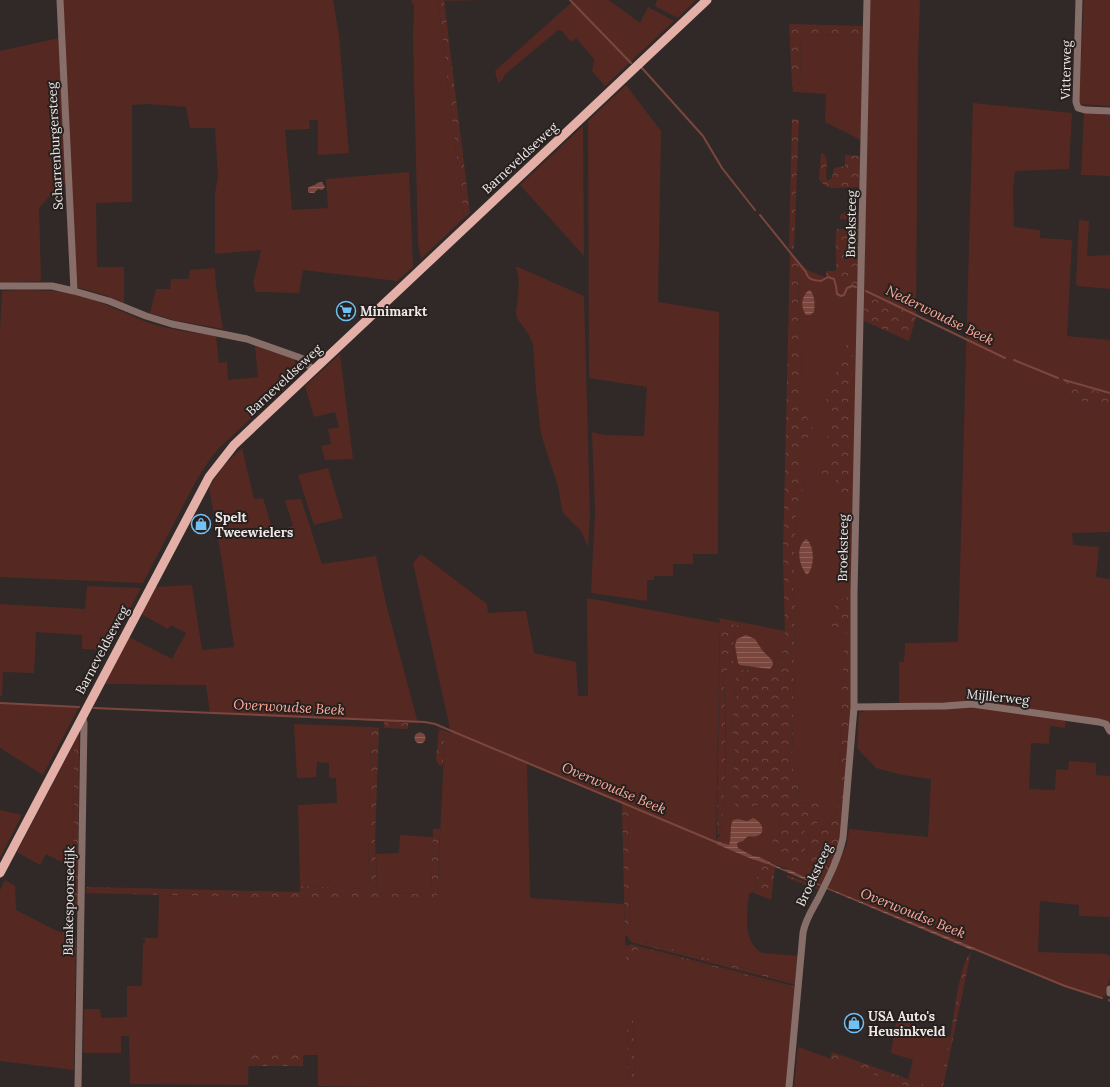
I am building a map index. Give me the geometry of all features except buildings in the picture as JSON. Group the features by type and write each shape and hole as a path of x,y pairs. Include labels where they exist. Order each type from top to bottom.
{"main road":[{"name":"Barneveldseweg","path":"0,873 209,477 234,445 708,0"}],"street":[{"name":"Scharrenburgersteeg","path":"60,0 74,291"},
{"name":"Broeksteeg","path":"789,1087 803,933 806,921 834,866 843,838 854,707 854,593 867,0"},
{"name":"Vitterweg","path":"1079,0 1076,102 1078,108 1110,112"},
{"path":"0,286 52,286 74,291 109,301 146,316 172,324 247,339 303,359 313,370"},
{"name":"Mijllerweg","path":"854,707 945,706 972,704 1099,722 1106,724 1110,730"},
{"name":"Blankespoorsedijk","path":"78,1087 84,723 82,716"}],"green space":[{"path":"62,0 333,0 339,36 349,153 318,155 318,120 309,120 310,129 285,130 292,210 328,208 326,179 409,172 413,267 397,281 303,270 299,293 256,292 253,283 261,250 215,254 215,194 218,176 215,128 190,128 186,107 148,104 132,105 132,202 96,203 97,267 124,267 124,303 105,295 76,287"},
{"path":"411,0 488,0 438,1 464,218 421,259 418,244 413,37 414,7"},
{"path":"438,0 444,0 470,213 464,218"},
{"path":"571,0 608,0 640,23 648,7 674,21 605,86 592,71 594,59 576,38 571,42 562,31 558,30 504,75 503,79 499,83 495,71 572,2"},
{"path":"657,0 696,0 678,18 655,6"},
{"path":"869,0 920,0 918,59 916,317 864,292"},
{"path":"1084,0 1110,0 1110,106 1079,104"},
{"path":"789,24 863,26 863,36 800,35 801,83 792,84"},
{"path":"800,35 863,36 861,140 825,122 826,94 793,92 792,84 801,83"},
{"path":"59,38 66,183 55,190 39,208 41,281 0,283 0,51"},
{"path":"626,85 661,131 658,302 719,312 718,554 693,554 693,564 673,564 673,576 654,576 654,580 647,580 647,601 591,593 595,512 592,432 604,435 644,436 647,387 589,378 588,121"},
{"path":"973,103 1072,113 1069,169 1015,171 1013,189 1014,227 1040,230 1040,238 1072,240 1067,336 1110,340 1110,396 1065,380 1066,395 1110,411 1110,532 1072,533 1073,545 1099,547 1096,577 1110,579 1110,723 1103,720 957,704 899,705 899,662 904,662 905,643 958,642"},
{"path":"1084,113 1110,115 1110,176 1081,175"},
{"path":"792,119 799,120 794,249 789,248"},
{"path":"583,126 584,256 520,185"},
{"path":"821,153 825,156 827,162 827,181 832,178 834,168 845,166 845,155 860,156 860,187 831,188 824,185 819,179"},
{"path":"848,211 859,212 858,289 826,278 826,271 836,271 837,229 850,229 851,219 840,219 840,215"},
{"path":"1079,220 1089,221 1087,256 1110,255 1110,289 1077,286 1076,284"},
{"path":"790,254 799,263 798,320 801,328 802,408 815,432 800,443 800,468 804,486 796,510 793,603 795,602 792,768 799,774 798,802 827,804 816,825 809,826 803,833 805,840 805,854 801,857 803,862 797,867 782,859 770,846 779,831 780,812 765,804 737,809 732,796 735,753 732,729 733,715 737,700 734,685 738,669 768,673 785,654 785,652 778,653 777,647 781,641 774,637 785,635 783,553"},
{"path":"799,263 809,271 858,289 853,640 844,640 838,805 833,816 825,826 810,833 807,860 808,872 825,878 823,886 738,848 737,843 748,837 757,836 750,819 747,821 738,819 731,829 729,846 716,841 716,844 754,860 759,860 756,890 749,894 747,926 751,942 762,953 800,956 796,982 630,938 628,806 527,764 530,898 624,904 626,966 629,965 631,957 639,948 797,989 788,1087 635,1087 633,1018 627,1018 628,1087 318,1086 318,1055 249,1055 248,1085 130,1084 129,1036 121,1036 121,1053 83,1053 84,1009 100,1009 101,1018 127,1017 127,986 142,986 143,943 145,943 145,939 143,938 158,938 159,895 437,901 445,731 451,733 413,563 421,554 487,604 488,613 526,611 534,653 576,662 578,696 588,696 587,598 720,623 716,840 721,834 725,774 726,714 723,674 733,663 734,633 741,626 720,622 719,618 785,631 785,635 775,637 781,641 785,654 768,673 739,669 734,685 737,700 733,715 732,729 735,753 732,796 737,809 765,804 780,812 779,831 801,857 805,853 805,840 802,833 827,804 798,802 799,774 792,768 795,602 793,604 796,510 804,486 800,468 800,443 815,432 802,409 801,328 798,320","holes":["755,639 762,650 772,660 749,665 740,665"]},
{"path":"515,267 584,296 590,515 588,547 581,531 563,513 558,486 541,434 533,344 529,335 517,318 516,312 519,282"},
{"path":"215,268 216,286 223,329 173,320 150,313 156,289 170,289 171,279 189,279 190,270"},
{"path":"2,291 57,291 75,294 165,328 216,335 219,363 227,362 228,380 258,377 255,346 294,359 299,374 218,449 208,462 196,481 143,583 0,577 0,332"},
{"path":"864,292 916,317 909,341 864,321"},
{"path":"851,339 853,341 849,504 840,499 835,477 820,473 831,450 826,432 839,419 828,407 826,399 827,392 846,353 846,344"},
{"path":"340,354 353,459 325,460 321,446 331,444 328,429 339,427 335,412 314,417 305,386"},
{"path":"1065,379 1110,396 1110,411 1065,395"},
{"path":"242,448 254,499 263,498 273,531 293,526 285,500 301,499 322,564 376,556 386,604 418,723 210,713 206,685 105,684 129,637 172,659 186,633 171,625 168,629 141,614 156,587 192,585 202,650 234,647 222,561 209,487 224,465"},
{"path":"328,468 343,518 314,525 298,475"},
{"path":"87,586 141,588 108,650 82,649 82,635 36,632 34,673 3,672 2,696 0,696 0,604 85,609"},
{"path":"848,597 850,634 838,631 830,624 834,607 840,601"},
{"path":"720,622 742,626 734,633 733,663 723,674 725,774 721,834 717,835"},
{"path":"844,639 853,640 854,676 842,842 825,878 808,872 807,860 810,833 825,826 831,820 838,805"},
{"path":"0,703 79,707 43,775 0,748"},
{"path":"976,706 1066,719 1065,728 1050,726 1049,744 1031,743 1029,789 1055,790 1056,769 1068,770 1069,761 1096,763 1096,775 1110,776 1110,917 1079,916 1079,905 1040,901 1038,952 1106,954 1110,956 1110,977 1105,997 1067,988 975,948 827,888 847,844 849,829 928,837 931,779 902,775 876,768 857,748 859,713 868,710 936,710"},
{"path":"384,721 408,723 408,729 384,728"},
{"path":"294,724 371,727 368,889 300,886 298,805 337,803 336,778 329,778 329,763 317,762 316,777 297,778"},
{"path":"371,727 379,728 375,838 377,893 431,894 433,829 440,829 437,902 86,893 87,887 300,892 300,886 368,889"},
{"path":"439,729 445,731 443,765 439,765 436,760"},
{"path":"79,733 78,909 73,909 74,743"},
{"path":"74,743 73,868 46,854 40,865 17,852"},
{"path":"622,803 628,806 630,938 796,982 797,985 631,942 625,935"},
{"path":"0,810 22,815 0,858"},
{"path":"400,835 433,837 431,894 377,893 376,854 399,853"},
{"path":"759,860 775,867 771,900 752,892 756,890"},
{"path":"787,875 821,888 820,890 787,878"},
{"path":"5,880 15,886 16,910 59,932 64,932 76,937 74,1070 0,1061 0,890"},
{"path":"630,944 797,987 797,989 639,948 631,957 629,965 626,966 625,945 629,946"},
{"path":"971,952 943,1087 939,1087 949,1041 896,1023 897,1019 950,1037 960,979 967,958"},
{"path":"627,1018 633,1018 635,1087 628,1087"},
{"path":"896,1023 949,1041 939,1087 930,1087 908,1079 913,1060 891,1053"},
{"path":"798,1047 909,1087 794,1087"},
{"path":"832,1052 930,1087 909,1087 830,1059"},
{"path":"249,1055 303,1055 303,1066 248,1066"}],"shaded area":[{"path":"322,182 325,187 322,190 318,189 314,193 308,192 309,187"},
{"path":"809,290 813,296 814,312 810,315 806,315 802,302 804,296"},
{"path":"806,539 811,546 813,557 810,572 807,575 802,567 799,557 800,547"},
{"path":"746,635 755,639 762,650 772,660 773,665 770,669 740,665 738,663 735,645 737,639"},
{"path":"420,732 424,734 426,738 424,742 420,744 416,742 414,738 416,734"},
{"path":"753,818 756,819 762,826 762,832 757,836 747,837 743,841 737,843 738,848 823,886 975,948 972,950 759,860 754,860 716,844 716,841 729,845 733,820 738,819 747,821"}],"waterway":[{"name":"Nederwoudse Beek","path":"570,0 631,63"},
{"name":"Nederwoudse Beek","path":"642,68 703,136 722,168 755,210"},
{"name":"Nederwoudse Beek","path":"760,215 810,278 821,281 828,277 834,279 837,294 841,296 844,295 847,288 852,286 856,287"},
{"name":"Nederwoudse Beek","path":"866,291 1005,358"},
{"name":"Nederwoudse Beek","path":"1014,360 1058,378"},
{"name":"Nederwoudse Beek","path":"1064,380 1110,393"},
{"name":"Overwoudse Beek","path":"0,703 79,707"},
{"name":"Overwoudse Beek","path":"94,708 425,722 435,724 718,843"},
{"name":"Overwoudse Beek","path":"756,859 767,863"},
{"name":"Overwoudse Beek","path":"972,948 1065,986 1102,998"}],"place":[{"name":"Minimarkt","path":"346,311"},
{"name":"Spelt Tweewielers","path":"201,524"},
{"name":"USA Auto's Heusinkveld","path":"854,1023"}]}
